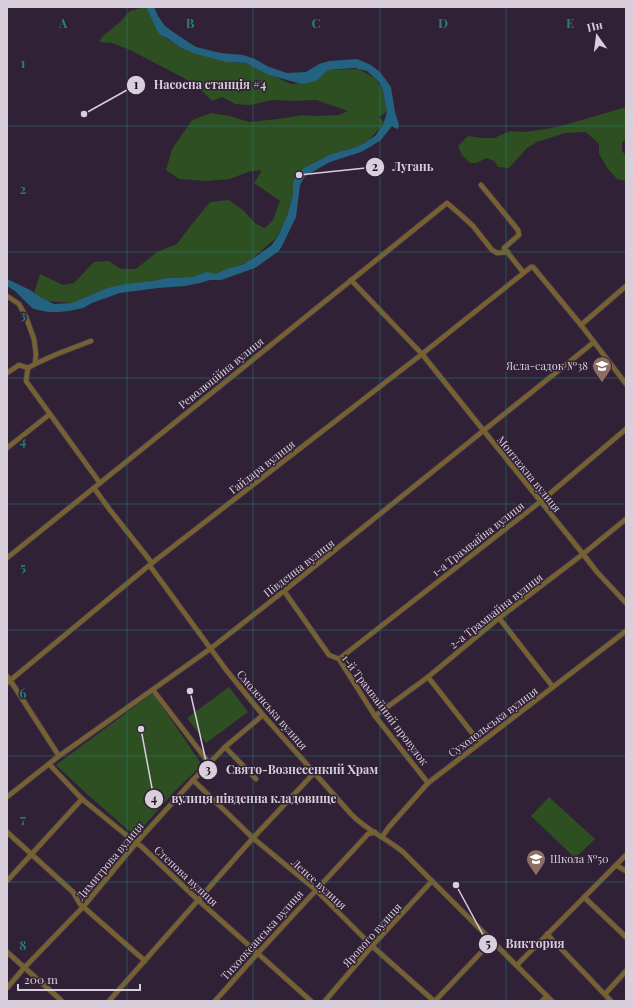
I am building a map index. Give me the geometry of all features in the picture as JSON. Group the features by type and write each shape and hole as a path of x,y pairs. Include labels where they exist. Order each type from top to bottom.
{"street":[{"path":"481,185 518,230 519,235 504,248 523,272"},
{"name":"Революційна вулиця","path":"7,558 446,203 473,226 492,250 497,253 508,252"},
{"name":"Гайдара вулиця","path":"8,680 151,564 422,354 531,267 533,267 581,325"},
{"name":"Монтажна вулиця","path":"351,280 422,354 540,502 598,572 626,603"},
{"path":"626,286 581,325 626,384"},
{"path":"7,296 20,304 26,317 34,339 36,354 35,364"},
{"path":"7,373 19,365 28,368 57,354 91,341"},
{"name":"Південна вулиця","path":"7,797 59,756 210,649 484,432 594,342"},
{"path":"28,368 26,381 100,483"},
{"path":"7,448 50,414"},
{"name":"1-а Трамвайна вулиця","path":"339,659 540,502 626,429"},
{"name":"Смоленська вулиця","path":"94,488 151,564 210,649 263,715 357,820 403,852 552,1001"},
{"name":"2-а Трамвайна вулиця","path":"376,716 428,677 499,618 626,519"},
{"name":"1-й Трамвайний провулок","path":"284,591 329,654 339,659 376,716 428,783"},
{"path":"499,618 553,687"},
{"name":"Суходольська вулиця","path":"382,837 428,783 626,631"},
{"path":"428,677 480,743"},
{"path":"8,680 59,756"},
{"path":"153,690 208,764"},
{"name":"Димитрова вулиця","path":"7,988 24,968 83,907 136,843 208,764 225,747 263,715"},
{"path":"225,747 256,779"},
{"name":"Степова вулиця","path":"49,764 82,799 141,846 198,900 311,1001"},
{"path":"109,1001 253,838 315,772"},
{"name":"Лепсе вулиця","path":"193,780 253,838 316,890 372,946 435,1001"},
{"path":"7,881 82,799"},
{"path":"7,832 73,892 83,907 145,961"},
{"name":"Тихоокеанська вулиця","path":"215,1001 368,834 374,832"},
{"path":"516,965 626,855"},
{"path":"616,865 626,871"},
{"name":"Ярового вулиця","path":"325,1001 372,946 432,881"},
{"path":"584,897 626,937"},
{"path":"547,934 611,1001"},
{"path":"435,1001 492,941"},
{"path":"7,952 62,1001"},
{"path":"605,994 626,971"},
{"path":"542,1001 547,996"}],"green space":[{"path":"146,7 160,35 187,50 235,63 246,63 291,84 311,82 328,70 359,69 376,79 383,91 387,112 379,117 384,122 370,139 357,147 331,154 304,168 296,174 293,183 293,194 283,226 275,239 248,262 215,274 166,278 89,297 72,303 47,301 34,293 40,274 63,285 74,283 94,262 109,261 121,269 136,269 157,252 177,244 210,202 229,200 244,211 256,224 265,228 273,220 280,201 254,183 262,170 248,172 230,179 206,181 179,179 166,170 172,149 192,120 211,113 230,116 249,122 302,115 339,115 348,111 316,100 273,100 250,105 235,104 222,97 212,101 198,87 182,77 130,50 112,43 99,42 103,36 120,22 130,11"},
{"path":"626,107 626,140 622,142 622,151 626,156 626,181 617,179 608,169 599,154 599,144 586,132 565,133 537,142 527,148 509,168 498,167 494,161 486,158 477,163 470,163 462,155 458,146 468,136 494,138 510,131 523,132 547,129"},
{"path":"229,687 248,712 206,743 187,718"},
{"path":"153,693 202,765 175,791 135,836 56,765"},
{"path":"549,797 595,839 575,858 531,816"}],"water":[{"path":"146,7 154,7 165,26 196,47 221,53 243,55 287,73 306,72 319,64 329,61 357,59 371,65 380,72 391,87 395,112 399,125 398,129 392,126 381,140 370,147 361,152 330,162 305,176 300,185 296,217 283,244 279,251 255,268 221,280 210,280 185,286 120,293 92,303 83,308 69,311 48,312 32,308 15,291 7,286 7,279 54,304 72,303 108,288 125,284 166,278 192,277 207,272 215,274 244,264 272,245 280,232 291,202 293,183 296,174 304,168 331,154 357,147 364,143 375,136 384,122 387,112 383,91 380,83 367,71 355,68 328,70 316,81 302,84 269,75 246,63 226,62 193,53 160,35"}],"place":[{"name":"Насосна станція #4","path":"84,114"},
{"name":"Лугань","path":"299,175"},
{"name":"Ясла-садок №38","path":"602,383"},
{"name":"Свято-Вознесенкий Храм","path":"190,691"},
{"name":"вулиця південна кладовище","path":"141,729"},
{"name":"Школа №50","path":"536,876"},
{"name":"Виктория","path":"456,885"}]}
